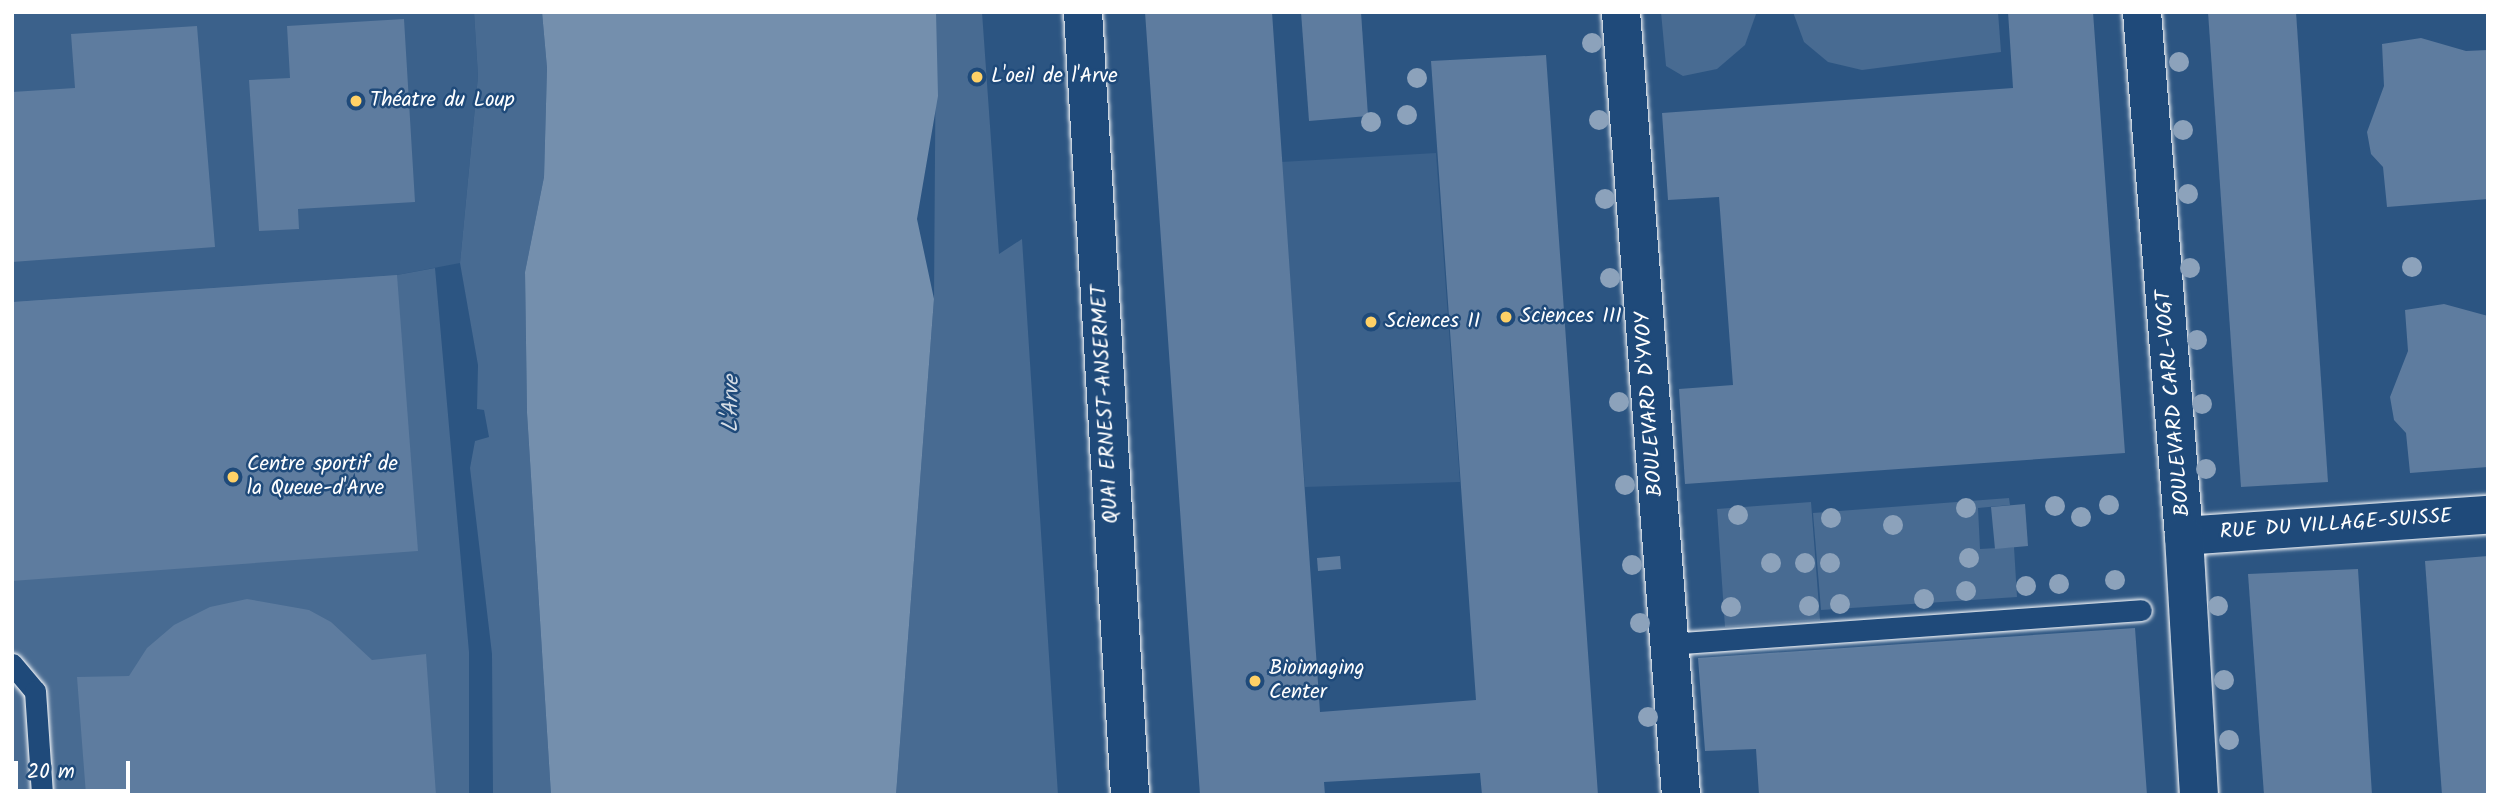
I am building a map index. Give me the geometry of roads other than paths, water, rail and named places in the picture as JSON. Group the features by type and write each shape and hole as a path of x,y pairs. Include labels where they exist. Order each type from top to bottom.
{"street":[{"name":"QUAI ERNEST-ANSERMET","path":"1083,12 1130,795"},
{"name":"BOULEVARD D'YVOY","path":"1622,12 1681,795"},
{"name":"BOULEVARD CARL-VOGT","path":"2142,12 2184,536 2199,795"},
{"name":"RUE DU VILLAGE-SUISSE","path":"2184,536 2488,515"}],"lane":[{"path":"1668,644 2141,610"},
{"path":"12,664 35,691 42,795"}],"water":[{"name":"L'Arve","path":"542,12 936,12 938,96 917,219 934,299 896,795 551,795 527,413 525,272 544,177 547,68"}],"place":[{"name":"L'oeil de l'Arve","path":"977,77"},
{"name":"Théatre du Loup","path":"356,101"},
{"name":"Sciences III","path":"1506,317"},
{"name":"Sciences II","path":"1371,322"},
{"name":"Centre sportif de la Queue-d'Arve","path":"233,477"},
{"name":"Bioimaging Center","path":"1255,681"}]}
